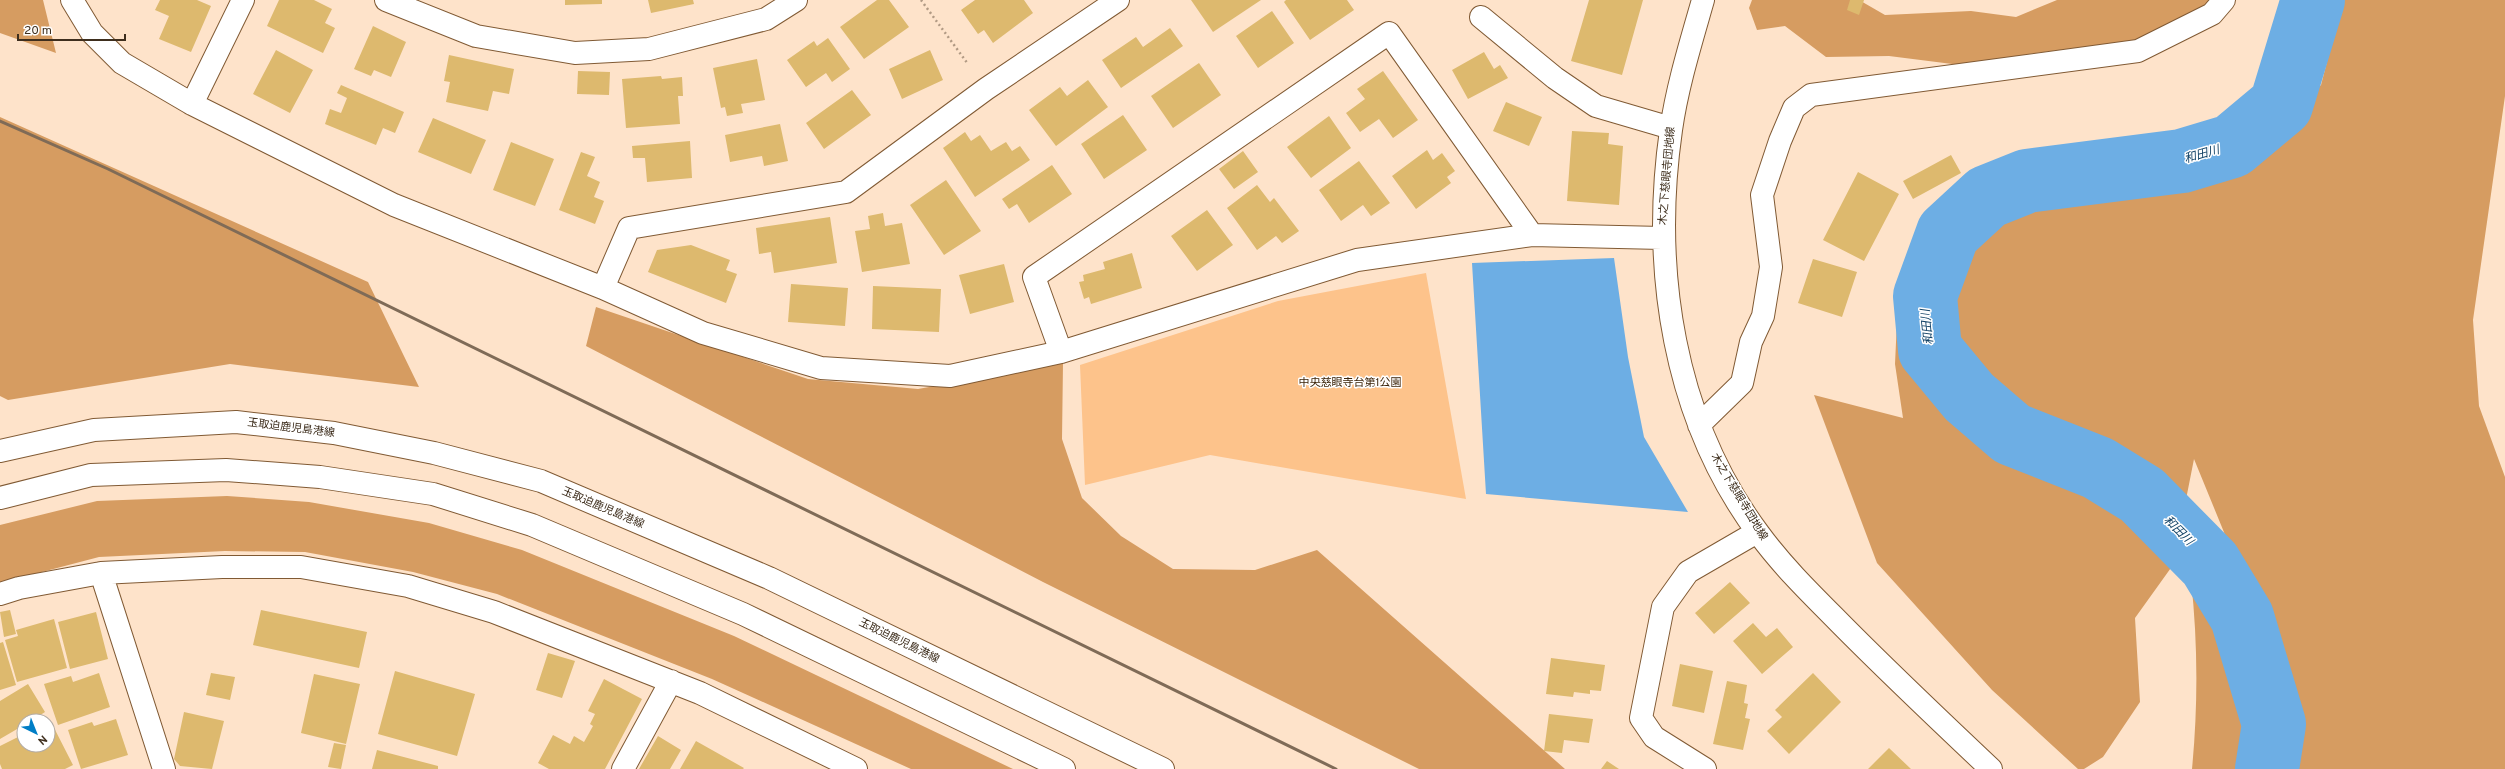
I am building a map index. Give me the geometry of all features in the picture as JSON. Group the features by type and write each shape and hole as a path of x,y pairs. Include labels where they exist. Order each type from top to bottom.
{"street":[{"path":"72,0 92,33 122,64 192,104 394,205 603,288 703,333 821,368 950,376 1061,352 1357,260 1532,235 1662,238"},
{"path":"192,104 243,0"},
{"path":"386,0 476,36 575,53 649,49 766,19 796,0"},
{"path":"603,288 629,228 846,192 986,89 1118,0"},
{"name":"木之下慈眼寺団地線","path":"1702,0 1671,128 1664,194 1662,238 1672,331 1683,380 1699,425 1716,464 1757,532 1784,566 1860,644 1991,769"},
{"path":"1699,425 1742,383 1751,342 1763,316 1771,267 1762,195 1780,141 1794,108 1811,95 2138,51 2212,14 2224,0"},
{"path":"1481,17 1555,78 1596,106 1671,128"},
{"path":"1061,352 1034,277 1389,33 1532,235"},
{"name":"玉取迫鹿児島港線","path":"0,451 94,430 236,422 334,433 434,453 534,479 769,578 1163,769"},
{"path":"0,498 91,475 226,470 320,477 433,494 532,525 743,614 1064,769"},
{"path":"1700,768 1654,737 1641,718 1664,608 1688,572 1757,532"},
{"path":"0,594 19,588 101,573 222,566 301,567 408,586 494,612 671,681 700,693 856,769"},
{"path":"101,573 164,769"},
{"path":"623,769 671,681"}],"path":[{"path":"921,0 986,89"}],"green space":[{"name":"中央慈眼寺台第1公園","path":"1426,273 1466,499 1210,455 1085,485 1080,365 1278,301"}],"shaded area":[{"path":"0,0 43,0 56,53 0,33"},
{"path":"1752,0 1859,0 1885,15 1971,11 2016,17 2057,0 2210,0 2204,10 2156,38 2029,54 1976,67 1889,56 1826,57 1785,26 1757,30 1749,8"},
{"path":"2343,0 2505,0 2505,96 2473,320 2479,406 2505,477 2505,769 2192,769 2195,722 2196,651 2191,580 2228,542 2194,459 2173,565 2135,618 2140,702 2103,757 2084,769 2078,769 1992,690 1877,563 1814,395 1903,418 1895,364 1898,299 1917,264 1927,235 2042,199 2162,182 2262,143 2321,85"},
{"path":"0,117 368,282 419,387 230,364 8,400 0,396"},
{"path":"596,307 808,379 918,389 1063,363 1062,439 1082,498 1121,536 1173,569 1255,570 1317,550 1565,769 1419,769 1043,582 586,346"},
{"path":"227,496 309,502 429,523 522,550 734,636 1013,769 911,769 712,679 497,594 413,572 305,552 225,551 99,557 0,583 0,525 97,501"}],"water":[{"path":"1614,258 1628,357 1644,437 1688,512 1486,494 1472,263"}],"building":[{"path":"160,0 197,0 211,6 191,52 159,39 169,16 155,10"},
{"path":"279,0 314,0 332,9 325,23 335,28 323,53 267,26"},
{"path":"565,0 602,0 602,4 565,5"},
{"path":"648,0 693,0 694,4 651,13"},
{"path":"877,0 889,0 909,27 864,59 840,27"},
{"path":"975,0 1024,0 1033,13 993,43 984,30 978,34 961,10"},
{"path":"1191,0 1261,0 1213,32"},
{"path":"1286,0 1347,0 1354,10 1310,40 1284,2"},
{"path":"1589,0 1643,0 1622,75 1571,61"},
{"path":"1850,0 1864,0 1859,15 1847,10"},
{"path":"1272,11 1294,43 1258,68 1236,36"},
{"path":"373,26 406,42 391,77 374,70 371,76 354,69"},
{"path":"1170,28 1183,46 1121,88 1102,60 1136,37 1143,47"},
{"path":"828,38 850,69 832,82 826,73 806,87 787,60 814,41 817,46"},
{"path":"276,50 313,70 290,113 253,94"},
{"path":"930,50 943,80 902,99 889,69"},
{"path":"1484,52 1494,69 1500,65 1508,78 1468,99 1452,70"},
{"path":"449,55 514,69 509,94 493,91 488,111 446,102 450,82 444,81"},
{"path":"757,59 765,100 741,104 743,113 727,116 725,107 721,108 713,68"},
{"path":"1199,63 1221,95 1173,128 1151,96"},
{"path":"578,71 610,72 609,95 577,94"},
{"path":"1383,71 1418,120 1393,138 1379,119 1360,132 1346,113 1365,99 1357,89"},
{"path":"661,76 662,79 682,77 683,96 678,96 680,124 626,128 622,79"},
{"path":"1088,80 1108,107 1056,146 1029,110 1060,87 1067,96"},
{"path":"341,85 404,112 395,133 383,128 376,145 325,124 330,109 341,113 347,98 337,93"},
{"path":"852,90 871,115 824,149 806,123"},
{"path":"1506,102 1542,117 1529,146 1493,131"},
{"path":"1123,115 1147,150 1104,179 1081,144"},
{"path":"1329,116 1351,148 1311,178 1287,147"},
{"path":"433,118 486,140 471,174 418,152"},
{"path":"780,124 788,161 764,166 762,156 730,162 725,135"},
{"path":"1572,131 1609,133 1608,144 1623,146 1619,205 1567,201"},
{"path":"965,132 971,141 980,135 991,151 1006,142 1012,151 1020,146 1030,160 975,197 943,148"},
{"path":"690,141 692,178 647,182 645,158 633,158 632,146"},
{"path":"511,142 554,159 535,206 493,190"},
{"path":"1427,150 1433,160 1442,153 1455,171 1447,177 1451,183 1416,209 1392,176"},
{"path":"1243,151 1258,172 1234,189 1219,169"},
{"path":"581,152 595,157 587,176 600,182 594,197 604,201 595,224 559,210"},
{"path":"1951,155 1961,173 1913,199 1903,181"},
{"path":"1359,161 1390,203 1371,216 1363,205 1341,221 1319,190"},
{"path":"1052,165 1072,194 1029,223 1017,204 1009,209 1002,199"},
{"path":"1858,172 1899,194 1864,261 1823,240"},
{"path":"946,180 981,231 944,255 910,205"},
{"path":"1257,185 1270,202 1274,198 1299,231 1282,243 1276,236 1257,250 1227,208"},
{"path":"1207,210 1233,245 1197,271 1171,236"},
{"path":"883,213 885,226 902,223 910,264 862,272 855,231 870,229 868,216"},
{"path":"830,217 837,263 774,273 771,252 759,254 756,228"},
{"path":"691,245 730,260 726,270 737,274 726,303 648,272 657,250"},
{"path":"1132,253 1142,288 1091,304 1089,297 1084,299 1079,282 1084,281 1083,275 1105,269 1103,262"},
{"path":"1813,259 1857,272 1842,317 1798,303"},
{"path":"1004,264 1014,302 970,314 959,275"},
{"path":"791,284 848,288 845,326 788,322"},
{"path":"873,286 941,289 939,332 872,329"},
{"path":"1730,582 1750,603 1714,634 1695,613"},
{"path":"10,610 16,634 4,637 0,612"},
{"path":"261,610 367,632 359,668 253,645"},
{"path":"96,612 108,659 70,669 58,622"},
{"path":"54,619 67,668 17,682 5,640 18,636 16,630"},
{"path":"1753,623 1766,637 1777,628 1793,647 1762,674 1733,641"},
{"path":"3,642 16,685 0,690 0,643"},
{"path":"548,653 575,661 562,698 536,690"},
{"path":"1551,658 1605,665 1601,691 1590,690 1590,694 1574,692 1573,697 1546,694"},
{"path":"1680,664 1713,671 1704,713 1672,706"},
{"path":"395,671 475,694 457,756 378,734"},
{"path":"99,673 110,707 58,725 56,713 54,713 44,684 71,676 73,682"},
{"path":"211,673 235,677 230,700 206,695"},
{"path":"1813,673 1841,702 1789,754 1767,731 1782,717 1775,710"},
{"path":"314,674 360,684 346,744 301,733"},
{"path":"604,679 642,699 605,769 549,769 538,763 553,735 570,744 574,736 584,742 593,726 590,724 595,714 588,711"},
{"path":"1727,681 1747,685 1744,703 1748,704 1745,718 1750,719 1743,750 1713,744"},
{"path":"28,684 45,712 16,713 16,730 0,739 0,701"},
{"path":"184,712 224,721 212,769 180,766 174,759"},
{"path":"1549,714 1593,719 1589,743 1564,740 1562,753 1544,751"},
{"path":"116,719 128,755 81,769 68,730 92,722 94,726"},
{"path":"56,732 73,765 65,769 2,769 0,764 0,746 16,738 16,753 56,753"},
{"path":"658,736 681,750 670,769 639,769"},
{"path":"696,741 744,768 680,769"},
{"path":"334,743 346,745 341,769 328,767"},
{"path":"1889,748 1911,769 1868,769"},
{"path":"377,750 438,766 438,769 372,769"},
{"path":"1607,761 1619,769 1601,769"}],"waterway":[{"name":"和田川","path":"2267,769 2274,724 2242,617 2210,564 2142,495 2098,468 2012,434 1969,397 1930,350 1925,296 1948,233 1987,197 2027,181 2182,161 2232,146 2281,105 2313,0"}],"railway":[{"path":"0,121 108,169 1336,769"}]}
